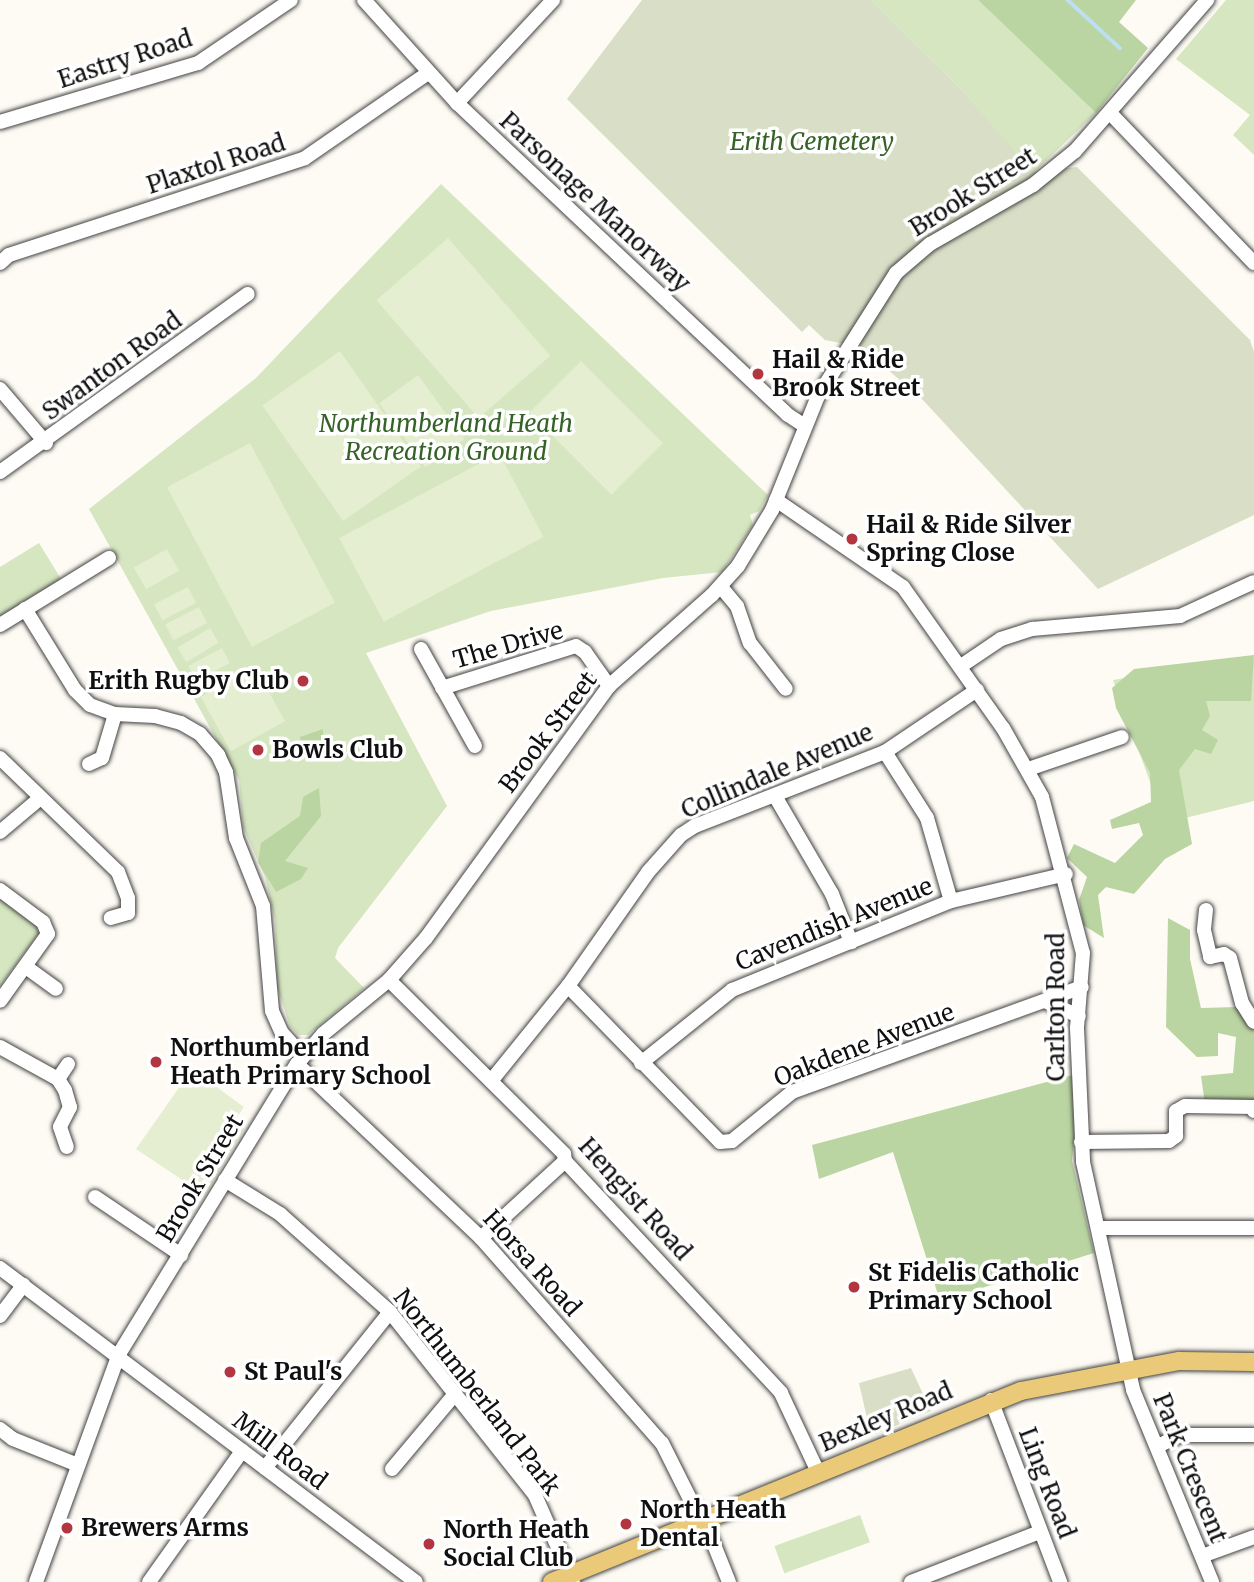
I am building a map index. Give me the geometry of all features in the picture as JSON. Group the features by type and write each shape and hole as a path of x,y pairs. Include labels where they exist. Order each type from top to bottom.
{"main road":[{"name":"Bexley Road","path":"552,1582 571,1578 702,1518 991,1400 1179,1361 1254,1362"}],"street":[{"name":"Eastry Road","path":"0,122 198,63 291,0"},
{"name":"Parsonage Manorway","path":"364,0 457,103 788,415 805,426"},
{"path":"457,103 553,0"},
{"name":"Brook Street","path":"36,1582 119,1354 300,1060 389,980 455,903 609,686 721,587 756,542 805,426 838,361 896,273 930,244 1044,177 1110,113 1207,0"},
{"name":"Plaxtol Road","path":"0,263 9,255 305,158 428,73"},
{"path":"1110,113 1254,262"},
{"name":"Swanton Road","path":"0,472 46,443 248,294"},
{"path":"0,389 46,443"},
{"name":"Carlton Road","path":"776,500 903,587 961,666 1028,769 1052,823 1083,953 1079,1016 1081,1142 1129,1371"},
{"path":"0,625 109,558"},
{"path":"961,666 1002,639 1032,629 1180,616 1254,582"},
{"path":"721,587 737,606 750,643 786,689"},
{"path":"25,609 75,690 90,705 115,715 101,763"},
{"name":"The Drive","path":"442,688 576,646 585,652 609,686"},
{"name":"The Drive","path":"421,649 475,746"},
{"name":"Collindale Avenue","path":"491,1081 568,986 648,872 681,835 695,826 885,752 977,690"},
{"name":"Horsa Road","path":"115,715 155,716 181,723 200,734 218,755 226,772 236,838 263,906 272,1012 282,1033 300,1060 481,1238 662,1443 702,1518 729,1582"},
{"path":"1028,769 1122,737"},
{"path":"885,752 927,818 951,901"},
{"path":"0,758 39,799 118,872 128,898 131,917 111,918"},
{"path":"775,796 832,894 851,942"},
{"path":"0,832 39,799"},
{"name":"Cavendish Avenue","path":"641,1063 732,990 951,901 1066,874"},
{"path":"0,890 43,922 48,934 0,1001"},
{"path":"1206,910 1204,930 1210,957 1224,954 1230,958 1242,1003 1254,1022"},
{"path":"26,967 56,989"},
{"name":"Hengist Road","path":"389,980 564,1154 565,1161 781,1393 818,1472"},
{"path":"568,986 641,1063"},
{"name":"Oakdene Avenue","path":"641,1063 710,1136 720,1142 732,1141 792,1092 1082,987"},
{"path":"1045,1001 1079,1016"},
{"path":"0,1047 43,1075 58,1079 70,1100 60,1127 66,1147"},
{"path":"58,1079 68,1064"},
{"path":"1081,1142 1169,1141 1175,1136 1177,1111 1185,1106 1254,1107 1254,1111"},
{"path":"481,1238 565,1161"},
{"name":"Northumberland Park","path":"225,1180 280,1214 390,1312 535,1496 571,1578"},
{"path":"95,1197 181,1255"},
{"path":"1098,1228 1254,1228"},
{"name":"Mill Road","path":"0,1268 119,1354 126,1366 416,1582"},
{"path":"0,1316 23,1284"},
{"path":"265,1468 390,1312"},
{"name":"Park Crescent","path":"1129,1371 1212,1582"},
{"path":"392,1469 455,1394"},
{"name":"Ling Road","path":"991,1400 1060,1582"},
{"path":"0,1429 13,1439 78,1465"},
{"path":"1158,1446 1181,1435 1254,1435"},
{"path":"149,1582 242,1451"},
{"path":"911,1582 1040,1532"},
{"path":"1202,1556 1254,1537"}],"green space":[{"name":"Erith Cemetery","path":"642,0 871,0 964,92 1033,172 1077,167 1250,340 1254,352 1254,515 1098,589 921,398 861,347 825,340 809,325 802,332 567,99"},
{"path":"871,0 978,0 1096,113 1033,173 964,92"},
{"path":"978,0 1136,0 1119,22 1148,48 1096,113"},
{"path":"1226,0 1254,0 1254,155 1233,135 1250,115 1176,59"},
{"name":"Northumberland Heath Recreation Ground","path":"441,184 768,495 759,511 750,515 753,525 722,572 663,578 491,611 366,653 447,806 338,948 335,958 364,988 308,1035 298,1035 290,1026 277,987 275,920 265,877 243,827 239,780 89,509 256,378"},
{"path":"448,238 550,356 479,418 376,300"},
{"path":"340,351 421,467 343,521 262,405"},
{"path":"581,361 663,443 611,495 529,413"},
{"path":"418,375 464,439 426,467 379,403"},
{"path":"250,443 335,603 252,647 167,487"},
{"path":"499,453 544,537 384,622 339,538"},
{"path":"39,543 61,579 0,617 0,567"},
{"path":"167,549 179,571 146,589 134,567"},
{"path":"188,587 196,603 162,620 154,604"},
{"path":"199,607 207,623 173,640 165,624"},
{"path":"210,628 219,643 186,662 177,648"},
{"path":"222,648 230,663 196,681 188,666"},
{"path":"1254,655 1251,701 1206,701 1210,716 1202,730 1218,740 1211,754 1195,749 1179,770 1192,844 1165,859 1134,894 1106,887 1098,895 1104,938 1083,925 1079,900 1087,877 1067,858 1074,844 1115,863 1143,835 1139,823 1112,829 1110,820 1151,802 1150,773 1116,708 1112,688 1134,669"},
{"path":"1254,658 1254,801 1165,823 1113,680"},
{"path":"255,667 285,721 231,751 201,697"},
{"path":"323,729 323,758 305,761 300,737"},
{"path":"319,788 321,816 285,861 308,868 301,879 276,892 258,862 261,843 300,816 303,797"},
{"path":"0,898 38,926 39,933 0,986"},
{"path":"1168,918 1190,930 1190,959 1201,1008 1237,1007 1254,1026 1254,1102 1205,1104 1201,1076 1233,1073 1236,1037 1218,1033 1218,1056 1197,1057 1166,1027"},
{"path":"192,1069 244,1107 235,1120 245,1127 205,1195 136,1149"},
{"path":"1080,1073 1072,1161 1094,1253 940,1301 893,1152 819,1179 812,1145"},
{"path":"911,1368 931,1411 871,1436 859,1383"},
{"path":"860,1515 870,1542 784,1573 774,1546"}],"waterway":[{"path":"1068,0 1120,48"}],"place":[{"name":"Hail & Ride Brook Street","path":"758,374"},
{"name":"Hail & Ride Silver Spring Close","path":"852,539"},
{"name":"Erith Rugby Club","path":"303,681"},
{"name":"Bowls Club","path":"258,750"},
{"name":"Northumberland Heath Primary School","path":"156,1062"},
{"name":"St Fidelis Catholic Primary School","path":"854,1287"},
{"name":"St Paul's","path":"230,1372"},
{"name":"North Heath Dental","path":"626,1524"},
{"name":"Brewers Arms","path":"67,1528"},
{"name":"North Heath Social Club","path":"429,1544"}]}
